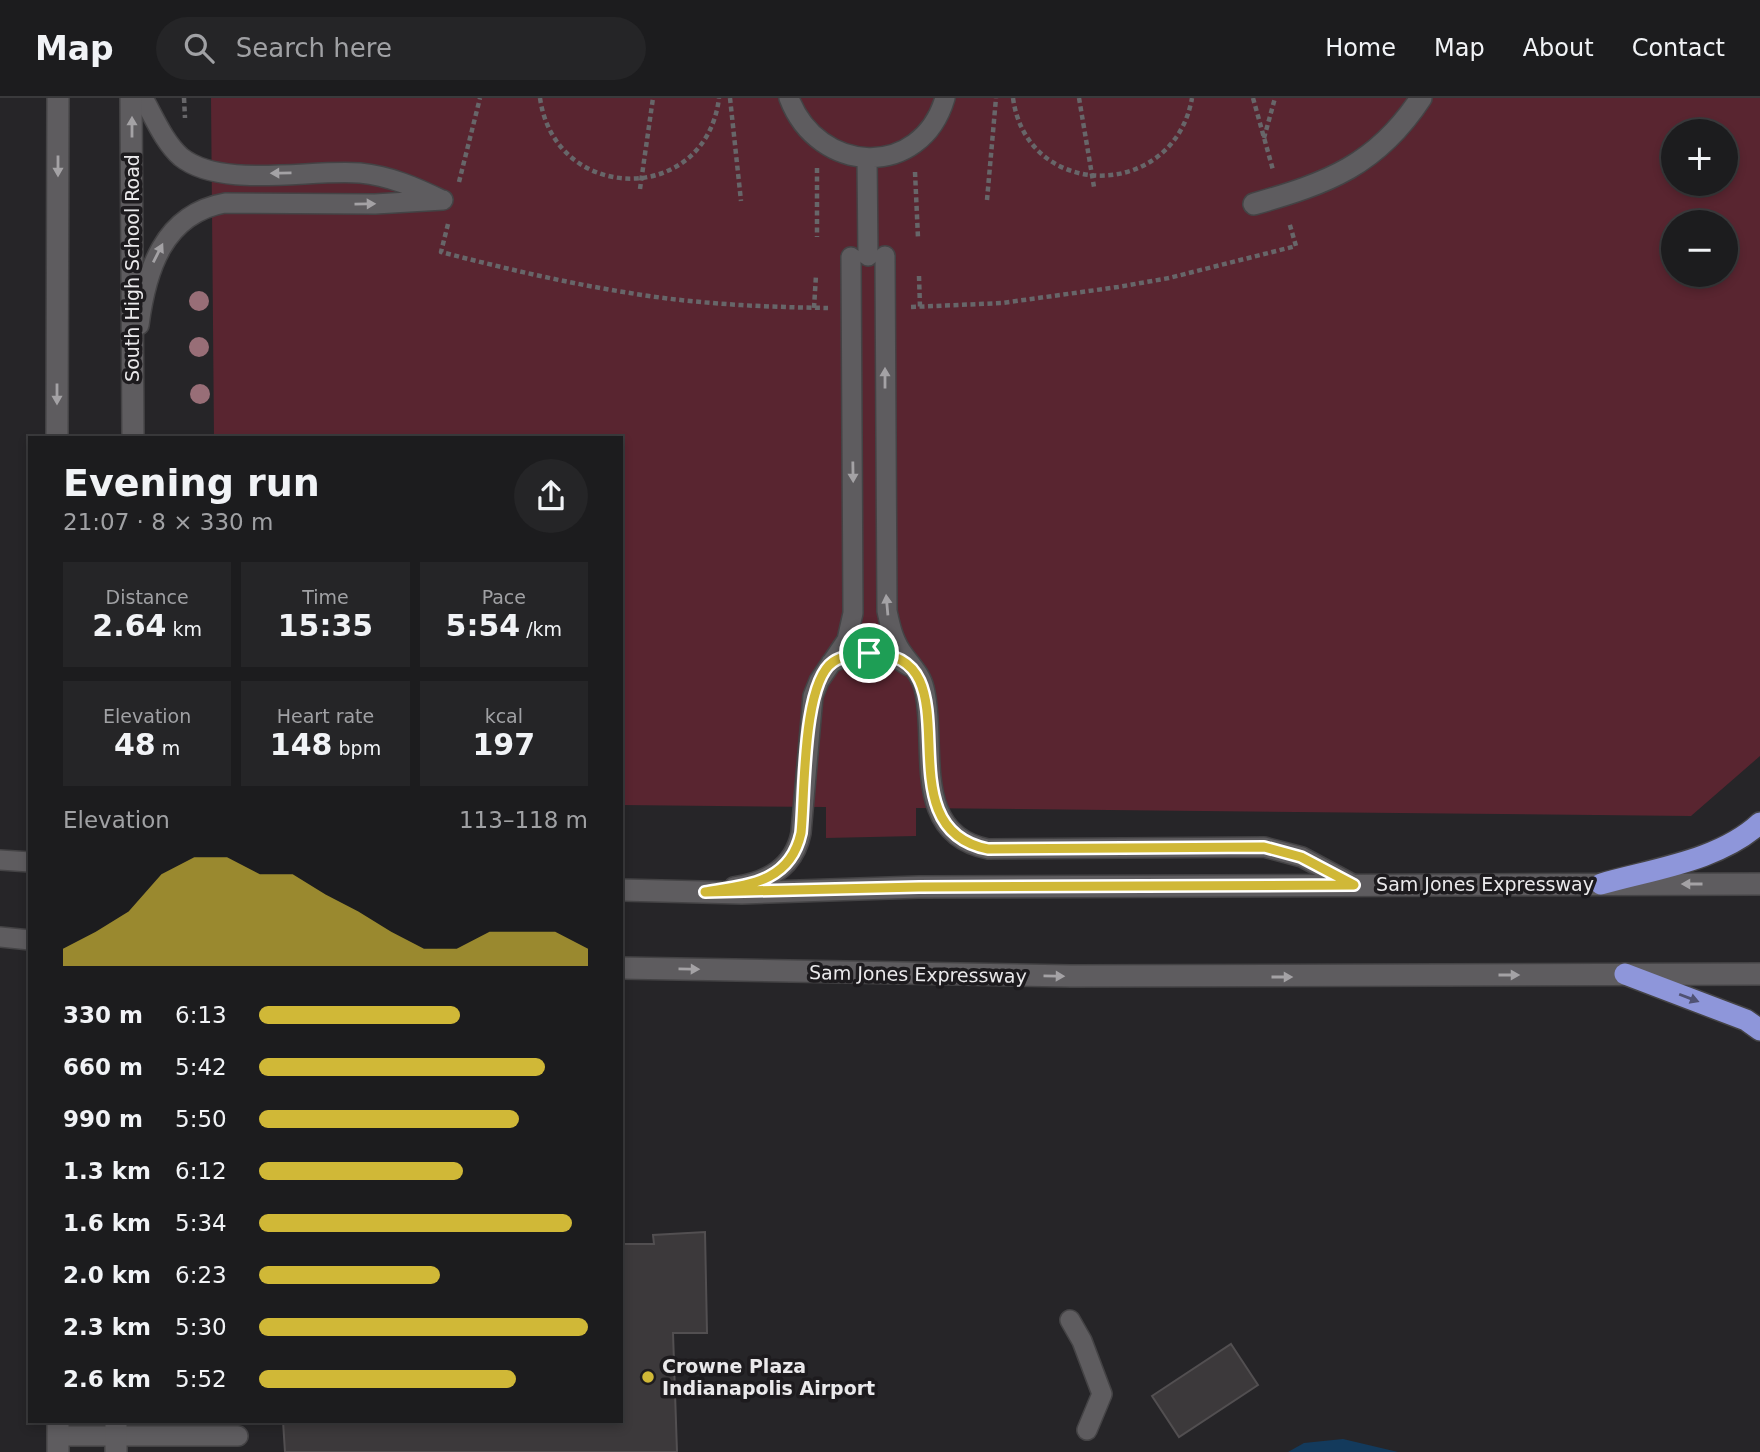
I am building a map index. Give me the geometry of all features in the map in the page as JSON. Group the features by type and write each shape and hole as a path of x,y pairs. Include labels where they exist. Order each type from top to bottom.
{"highway":[{"path":"1601,884 1706,855 1749,833 1760,823"},
{"path":"1625,974 1746,1020 1760,1030"}],"street":[{"path":"57,436 58,98"},
{"name":"South High School Road","path":"131,98 134,436"},
{"path":"1254,204 1315,187 1355,165 1387,141 1421,98"},
{"name":"Sam Jones Expressway","path":"623,888 653,892 705,892 919,887 1760,884"},
{"name":"Sam Jones Expressway","path":"623,968 1071,976 1760,974"}],"lane":[{"path":"133,367 146,282 161,246 170,234 194,213 229,203 336,205 443,200 415,187 375,175 344,172 228,174 197,167 175,151 143,98"},
{"path":"789,98 796,116 817,139 835,152 867,158 888,155 914,143 932,125 945,98"},
{"path":"867,158 868,256 887,611 894,639 924,684 927,753 935,800 947,823 963,841 988,849 1264,847 1301,857 1354,885"},
{"path":"228,174 229,203"},
{"path":"705,892 760,881 784,867 795,854 802,826 813,696 819,681 846,640 853,613 868,256"},
{"path":"831,663 855,654 880,653 899,659 917,672"},
{"path":"0,860 28,862"},
{"path":"0,937 28,940"},
{"path":"1070,1320 1082,1341 1102,1394 1087,1430"},
{"path":"58,1436 238,1436"}],"path":[{"path":"457,188 480,98"},
{"path":"540,98 549,131 572,159 604,176 642,178 667,172 696,150 711,127 719,98"},
{"path":"640,189 653,98"},
{"path":"730,98 741,201"},
{"path":"987,200 996,98"},
{"path":"1013,98 1022,127 1038,149 1060,166 1092,176 1131,172 1163,154 1184,125 1192,98"},
{"path":"1079,98 1094,187"},
{"path":"1253,98 1277,181"},
{"path":"1264,138 1275,98"},
{"path":"817,139 817,237"},
{"path":"914,143 918,238"},
{"path":"908,307 1041,298 1118,287 1204,269 1296,246 1286,215"},
{"path":"448,223 441,252 498,267 632,294 728,304 840,309"},
{"path":"814,308 816,275"},
{"path":"919,276 920,307"}],"shaded area":[{"path":"211,98 1760,98 1760,756 1691,816 916,808 916,836 826,838 826,807 623,805 623,436 214,436"}],"water":[{"path":"1343,1439 1398,1452 1288,1452 1304,1443"}],"building":[{"name":"Crowne Plaza Indianapolis Airport","path":"705,1232 707,1333 673,1333 677,1452 285,1452 283,1423 623,1423 623,1244 654,1244 653,1235"},
{"path":"1231,1344 1258,1385 1179,1437 1152,1396"}],"place":[{"name":"Crowne Plaza Indianapolis Airport","path":"648,1377"}],"route":[{"path":"869,653 880,653 899,659 917,672 924,684 927,753 935,800 953,832 963,841 988,849 1264,847 1301,857 1354,885 919,887 705,892 760,881 774,875 795,854 801,833 815,688 831,663 855,654 869,653"}]}
